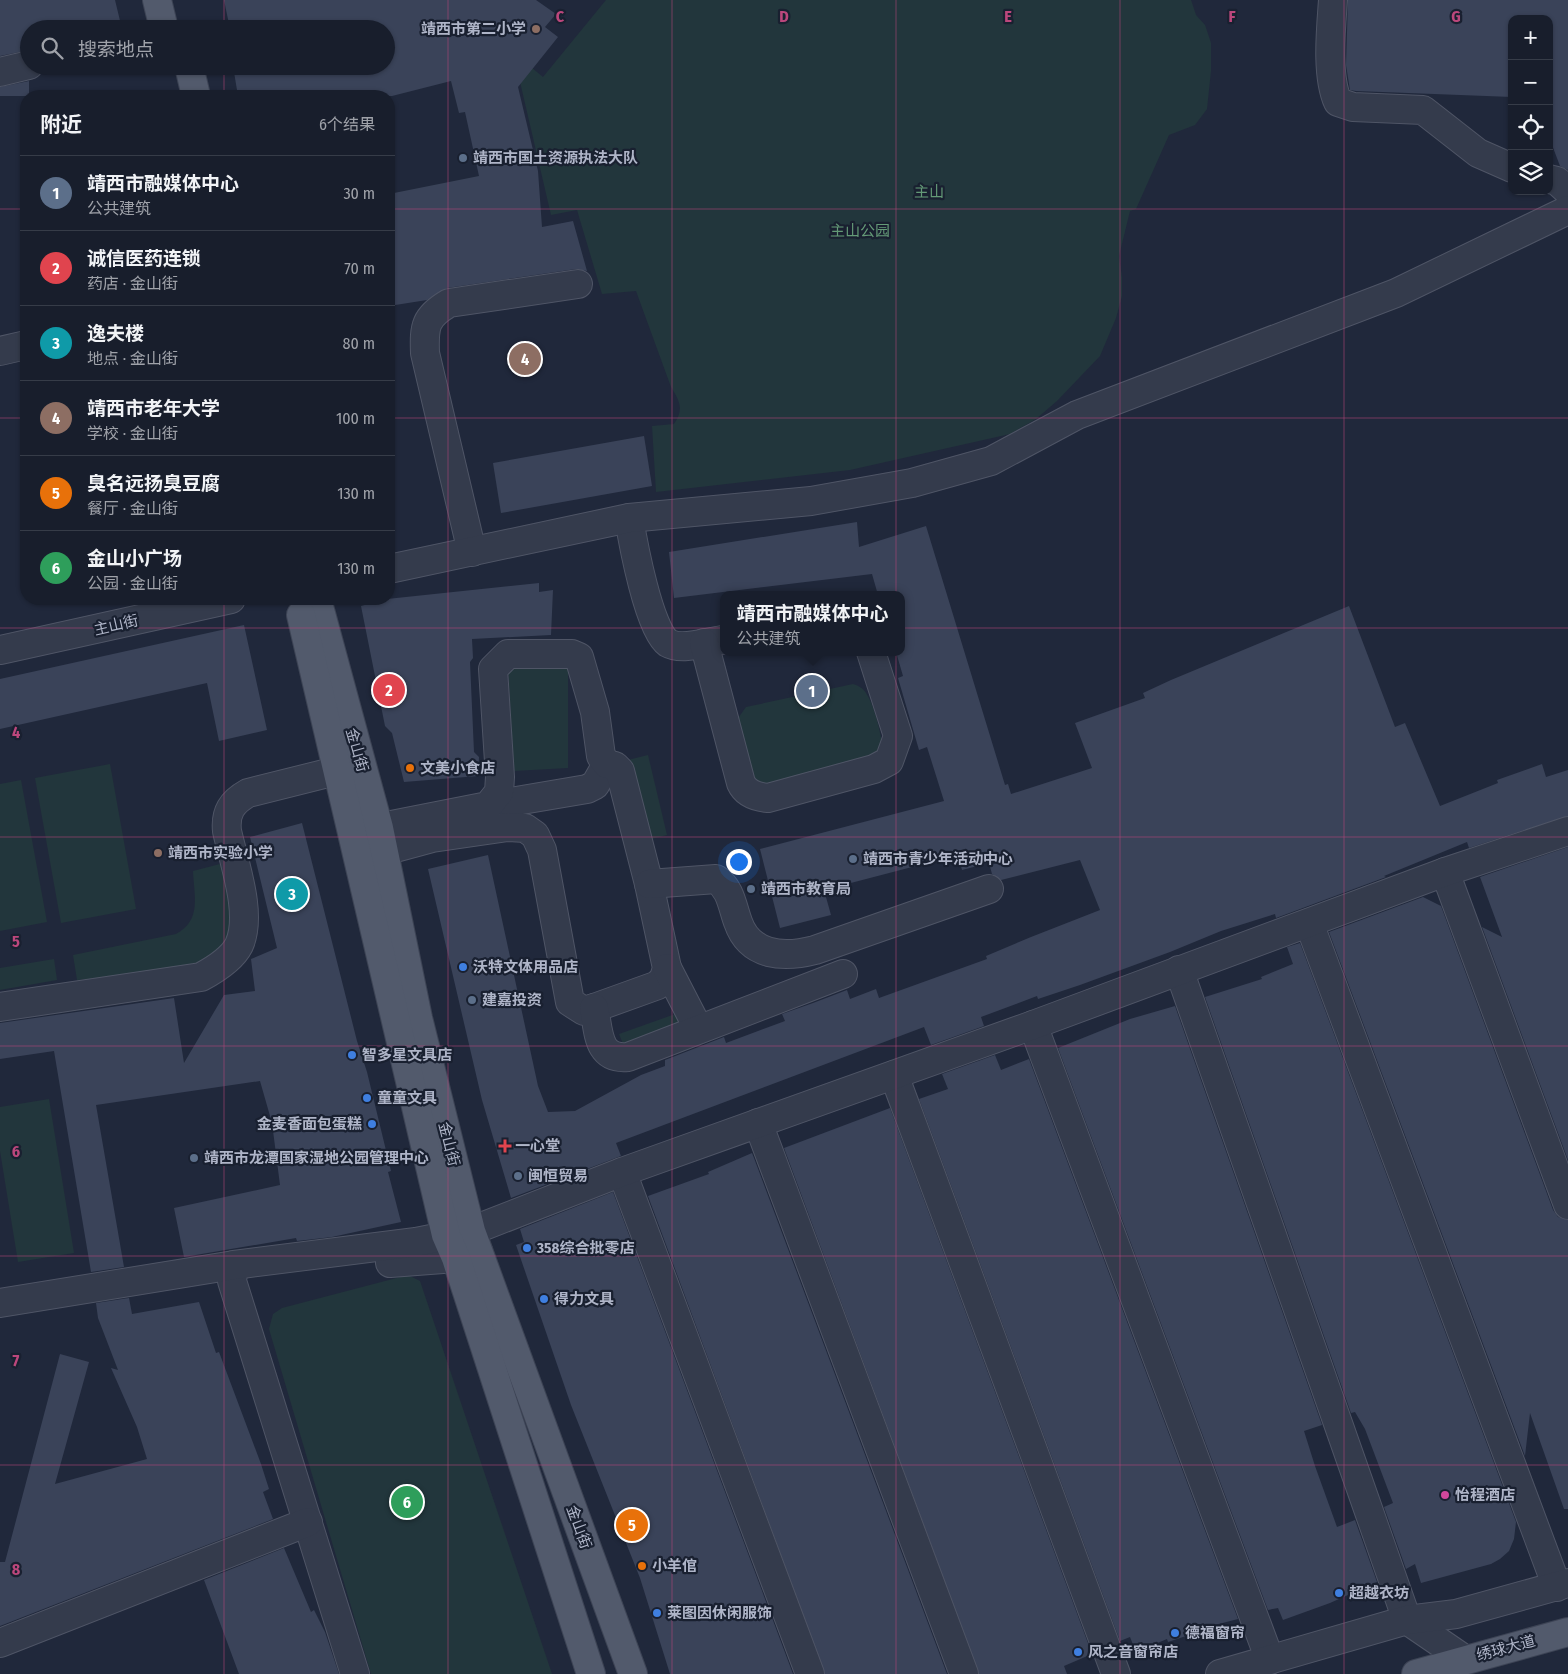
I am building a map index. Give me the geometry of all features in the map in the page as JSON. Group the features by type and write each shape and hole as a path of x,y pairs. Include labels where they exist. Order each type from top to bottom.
{"main road":[{"path":"157,0 162,20"},
{"path":"173,0 178,20"},
{"path":"175,75 179,90"},
{"path":"191,75 195,90"},
{"name":"金山街","path":"300,605 349,768 381,840 463,1244 633,1674"},
{"name":"金山街","path":"318,605 349,768 355,846 463,1244 591,1674"},
{"name":"绣球大道","path":"1416,1674 1464,1659 1568,1632"}],"street":[{"path":"1333,0 1332,68 1334,92 1338,102 1353,107 1423,110 1478,153 1508,166"},
{"path":"0,72 20,68"},
{"path":"1553,180 1568,191"},
{"path":"395,568 629,518 811,501 912,483 991,461 1077,415 1396,293 1568,210"},
{"path":"472,552 424,353 424,330 433,313 450,303 578,284"},
{"path":"0,351 20,346"},
{"path":"629,518 636,558 660,632 669,643 683,646 714,641 741,783 744,790 768,798 874,769 889,761 898,736 872,656"},
{"name":"主山街","path":"0,650 204,605"},
{"path":"355,846 381,840 488,806 498,792 500,777 493,669 508,654 572,654 579,657 595,712 602,756 607,764 615,766 620,771 668,968 698,1028"},
{"path":"494,799 510,802 588,789 595,785 607,764"},
{"path":"0,1007 201,977 216,968 238,947 245,915 227,831 226,818 230,808 236,799 248,793 349,768"},
{"path":"381,840 432,838 508,827 525,828 536,835 542,850 570,1002 584,1011 658,985 664,978 668,968"},
{"path":"0,1320 233,1273 416,1242 463,1244 622,1172 1033,1025 1445,872 1568,831"},
{"path":"1445,872 1568,1205"},
{"path":"649,884 716,880 725,885 744,938 771,953 786,955 815,950 989,888"},
{"path":"1220,1674 1407,1620 1456,1614 1563,1585 1310,923"},
{"path":"1179,970 1407,1620 1464,1659"},
{"path":"594,1008 601,1042 611,1056 619,1058 628,1057 698,1028 843,974"},
{"path":"1033,1025 1270,1660"},
{"path":"894,1075 1116,1674"},
{"path":"758,1123 964,1674"},
{"path":"622,1172 810,1674"},
{"path":"0,1303 233,1273"},
{"path":"233,1273 356,1674"},
{"path":"0,1643 308,1522"}],"green space":[{"name":"主山","path":"606,0 1191,0 1196,15 1205,25 1211,43 1211,71 1207,109 1195,125 1169,135 1136,209 1130,211 1119,256 1122,296 1116,318 1100,356 1057,401 1036,419 1010,434 850,470 656,492 652,426 674,424 680,410 679,401 671,387 636,291 602,294 577,210 551,215 517,69 520,58 543,77"},
{"path":"568,665 568,768 514,771 508,668"},
{"path":"853,684 864,690 872,706 880,732 883,755 771,792 752,785 736,721 746,707"},
{"path":"648,755 667,835 648,840 628,760"},
{"path":"110,764 136,909 61,923 35,778"},
{"path":"21,780 47,922 0,931 0,784"},
{"path":"220,864 226,867 236,919 232,932 213,957 202,964 175,972 77,980 73,955 176,934 184,928 190,922 195,907 193,871"},
{"path":"54,959 57,980 0,990 0,968"},
{"path":"678,1013 684,1027 625,1049 619,1034"},
{"path":"49,1099 74,1253 18,1262 0,1151 0,1107"},
{"path":"408,1275 420,1281 552,1674 371,1674 269,1329 273,1314 282,1308"}],"building":[{"path":"0,0 115,0 120,20 20,20 20,52 0,56"},
{"path":"224,0 536,0 556,14 545,27 558,37 518,87 538,171 542,227 573,221 587,271 576,269 447,288 427,300 395,305 395,193 479,176 465,112 459,113 451,81 395,95 395,90 237,90 234,75 395,75 395,20 228,20"},
{"path":"1348,0 1568,0 1568,170 1560,166 1553,148 1553,15 1508,15 1508,97 1350,90 1346,65"},
{"path":"29,81 29,90 20,90 20,96 0,96 0,87"},
{"path":"644,436 652,486 501,513 493,463"},
{"path":"857,522 859,547 926,526 1005,785 1008,784 1011,794 1092,768 1075,723 1145,698 1143,693 1171,680 1349,606 1395,727 1405,723 1440,806 1498,783 1497,780 1542,764 1546,777 1568,770 1568,816 1469,848 1467,842 1384,876 1386,877 1276,918 1275,914 1221,931 1080,985 1038,999 1037,996 981,1017 984,1026 931,1045 924,1027 616,1143 621,1156 511,1198 482,1100 428,869 488,855 538,1086 548,1112 575,1111 641,1075 665,1066 665,1060 724,1037 726,1043 785,1021 782,1014 847,990 850,999 876,989 879,998 987,959 986,956 1100,910 1080,860 1001,880 992,874 989,863 962,870 958,855 824,890 831,915 780,928 760,849 944,801 927,747 919,750 898,678 903,676 897,656 905,656 905,591 877,591 872,574 674,598 669,552"},
{"path":"539,583 539,592 553,590 551,635 472,639 473,658 470,662 474,752 479,757 478,776 404,782 392,733 385,726 361,606 395,605 395,598"},
{"path":"244,625 267,730 219,741 207,683 0,729 0,679"},
{"path":"302,823 357,1041 367,1072 391,1171 388,1172 401,1222 332,1237 297,1241 296,1238 184,1257 174,1208 280,1185 272,1123 260,1081 96,1105 124,1267 91,1272 54,1051 0,1059 0,1023 174,998 184,1063 224,995 255,991 251,959 277,948 250,837"},
{"path":"1568,847 1568,1160 1482,927 1502,937 1480,877"},
{"path":"1423,897 1441,906 1553,1210 1558,1217 1568,1220 1568,1509 1564,1509 1530,1413 1525,1456 1329,932"},
{"path":"1300,943 1516,1522 1514,1539 1509,1551 1500,1559 1491,1564 1421,1583 1415,1564 1406,1569 1384,1507 1393,1503 1365,1429 1355,1412 1351,1413 1205,997 1262,979 1261,977 1293,964 1287,947"},
{"path":"1175,1006 1322,1425 1304,1431 1315,1466 1337,1527 1355,1520 1377,1582 1330,1603 1283,1620 1278,1608 1268,1610 1058,1048 1130,1019"},
{"path":"995,1055 1001,1070 1029,1059 1238,1619 1207,1627 1207,1629 1168,1642 1167,1639 1136,1652 1130,1637 1120,1641 919,1099 948,1089 942,1074"},
{"path":"890,1108 1092,1654 1064,1666 1067,1674 979,1674 784,1148"},
{"path":"752,1153 947,1674 825,1674 648,1196 709,1174 708,1172"},
{"path":"613,1192 793,1674 670,1674 640,1578 571,1405 516,1245 524,1242 520,1229"},
{"path":"129,1298 132,1314 199,1302 216,1353 219,1352 261,1464 269,1489 263,1492 273,1519 0,1626 0,1562 5,1562 60,1354 89,1362 55,1484 147,1459 137,1427 111,1368 118,1370 98,1318 96,1303"},
{"path":"284,1548 311,1612 314,1610 325,1632 339,1674 239,1674 204,1580"}],"place":[{"name":"靖西市第二小学","path":"536,29"},
{"name":"靖西市国土资源执法大队","path":"463,158"},
{"name":"靖西市老年大学","path":"525,359"},
{"name":"诚信医药连锁","path":"389,690"},
{"name":"靖西市融媒体中心","path":"812,691"},
{"name":"文美小食店","path":"410,768"},
{"name":"靖西市实验小学","path":"158,853"},
{"name":"靖西市青少年活动中心","path":"853,859"},
{"name":"靖西市教育局","path":"751,889"},
{"name":"逸夫楼","path":"292,894"},
{"name":"沃特文体用品店","path":"463,967"},
{"name":"建嘉投资","path":"472,1000"},
{"name":"智多星文具店","path":"352,1055"},
{"name":"童童文具","path":"367,1098"},
{"name":"金麦香面包蛋糕","path":"372,1124"},
{"name":"一心堂","path":"505,1146"},
{"name":"靖西市龙潭国家湿地公园管理中心","path":"194,1158"},
{"name":"闽恒贸易","path":"518,1176"},
{"name":"358综合批零店","path":"527,1248"},
{"name":"得力文具","path":"544,1299"},
{"name":"怡程酒店","path":"1445,1495"},
{"name":"金山小广场","path":"407,1502"},
{"name":"臭名远扬臭豆腐","path":"632,1525"},
{"name":"小羊倌","path":"642,1566"},
{"name":"超越衣坊","path":"1339,1593"},
{"name":"莱图因休闲服饰","path":"657,1613"},
{"name":"德福窗帘","path":"1175,1633"},
{"name":"风之音窗帘店","path":"1078,1652"}],"park label":[{"name":"主山公园","path":"860,231"}]}
